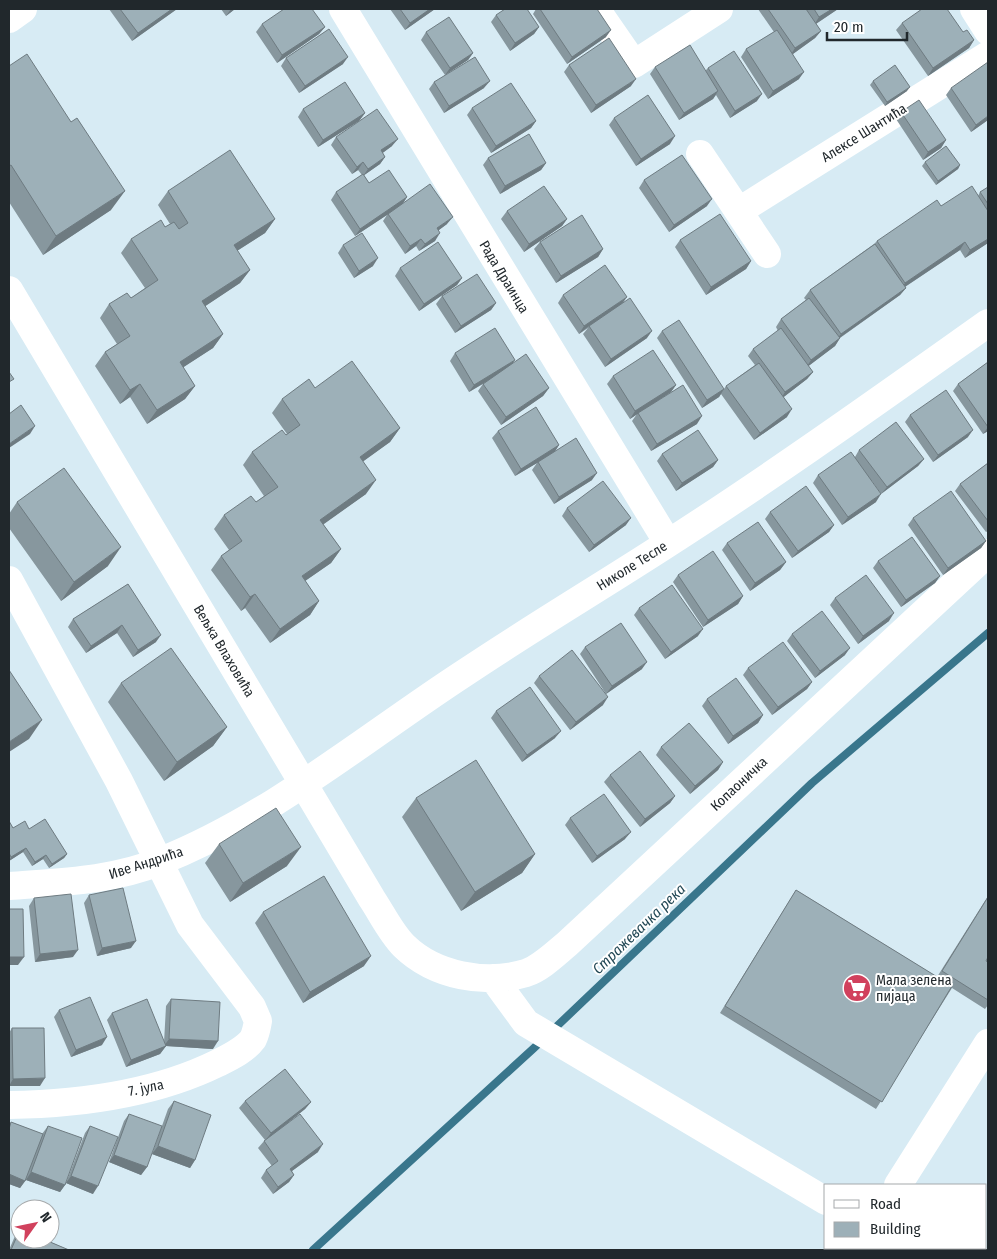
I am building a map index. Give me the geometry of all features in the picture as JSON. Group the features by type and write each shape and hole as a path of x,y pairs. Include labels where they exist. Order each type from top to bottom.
{"street":[{"path":"9,19 23,9"},
{"name":"Рада Драинца","path":"343,9 668,543"},
{"path":"596,9 634,64 719,9"},
{"path":"974,9 988,31"},
{"name":"Алексе Шантића","path":"739,211 988,55"},
{"path":"700,154 767,254"},
{"name":"Вељка Влаховића","path":"9,290 372,899 403,945 418,958 432,966 482,978"},
{"name":"Николе Тесле","path":"271,803 472,668 668,543 846,423 988,323"},
{"name":"Копаоничка","path":"482,978 528,972 544,963 567,944 988,553"},
{"path":"9,580 119,781 158,862"},
{"name":"Иве Андрића","path":"9,886 114,876 158,862 210,838 271,803"},
{"name":"7. јула","path":"9,1105 64,1101 120,1093 180,1080 235,1055 252,1040 258,1021 252,1007 190,925 158,862"},
{"path":"482,978 526,1023 824,1200"},
{"path":"899,1184 988,1043"}],"building":[{"path":"120,9 172,9 138,33"},
{"path":"284,9 312,9 325,27 282,55 262,24"},
{"path":"400,9 430,9 410,23"},
{"path":"505,9 527,9 539,27 515,43 496,15"},
{"path":"540,9 597,9 611,30 572,57"},
{"path":"768,9 806,9 821,31 795,48"},
{"path":"814,9 832,9 819,17"},
{"path":"922,9 947,9 963,32 967,30 974,40 933,68 902,23"},
{"path":"449,17 473,53 450,68 426,32"},
{"path":"329,29 348,57 305,86 286,58"},
{"path":"777,30 804,72 773,91 746,49"},
{"path":"609,38 636,79 596,105 569,65"},
{"path":"690,45 718,91 684,113 655,67"},
{"path":"734,51 762,94 735,111 708,68"},
{"path":"27,54 71,122 77,118 125,191 56,236 11,165 9,166 9,66"},
{"path":"475,57 490,81 449,106 434,82"},
{"path":"988,62 988,116 976,125 951,88"},
{"path":"895,65 910,87 887,102 873,81"},
{"path":"345,82 365,113 323,140 303,109"},
{"path":"511,83 536,121 496,146 472,108"},
{"path":"648,95 675,136 641,159 614,118"},
{"path":"919,100 946,140 928,152 901,112"},
{"path":"377,109 398,139 381,150 385,157 368,169 363,162 357,167 336,137"},
{"path":"529,134 546,163 505,186 488,158"},
{"path":"946,146 960,165 938,181 925,162"},
{"path":"230,150 275,219 234,245 250,270 202,301 223,334 180,362 195,386 157,410 140,384 130,390 105,352 130,336 109,304 127,293 131,298 158,280 131,239 161,220 165,227 174,222 179,229 188,223 168,191"},
{"path":"682,155 712,199 674,225 644,180"},
{"path":"389,170 407,197 360,229 336,192 363,174 369,183"},
{"path":"430,184 453,217 437,228 440,233 425,244 421,239 410,246 388,214"},
{"path":"544,186 567,219 529,244 507,211"},
{"path":"972,186 988,211 988,239 970,250 965,242 905,283 877,241 937,200 941,206"},
{"path":"988,187 988,204 980,192"},
{"path":"720,214 751,261 711,287 680,240"},
{"path":"582,215 603,249 561,276 540,242"},
{"path":"362,233 378,258 359,271 343,245"},
{"path":"438,242 462,278 424,304 400,268"},
{"path":"875,244 906,288 841,334 810,290"},
{"path":"605,265 627,297 584,326 563,295"},
{"path":"477,274 496,303 461,326 442,296"},
{"path":"630,298 652,331 611,359 589,326"},
{"path":"809,298 840,338 811,360 781,319"},
{"path":"679,320 724,389 707,400 662,331"},
{"path":"495,328 515,360 474,385 455,353"},
{"path":"781,328 813,372 785,392 753,349"},
{"path":"653,350 676,385 635,411 613,376"},
{"path":"526,354 549,388 506,417 483,384"},
{"path":"352,361 400,428 360,457 376,480 320,520 341,549 302,576 319,601 280,629 255,594 250,597 221,556 242,541 224,515 251,496 256,502 278,487 252,452 282,430 286,435 300,425 282,399 309,379 315,388"},
{"path":"988,362 988,427 958,384"},
{"path":"759,363 792,409 760,433 726,386"},
{"path":"9,372 14,379 9,382"},
{"path":"683,385 702,416 657,444 638,413"},
{"path":"946,390 973,430 938,455 910,415"},
{"path":"21,405 35,426 9,444 9,414"},
{"path":"536,407 559,445 521,469 498,431"},
{"path":"896,422 924,459 887,487 859,450"},
{"path":"698,430 718,460 682,483 662,454"},
{"path":"576,438 597,473 559,497 538,462"},
{"path":"851,452 881,494 848,517 818,475"},
{"path":"988,463 988,521 960,484"},
{"path":"64,468 121,547 74,582 17,502"},
{"path":"603,481 631,518 594,545 567,508"},
{"path":"806,486 834,525 798,551 770,512"},
{"path":"951,491 986,541 948,568 913,518"},
{"path":"758,522 786,562 755,583 727,543"},
{"path":"912,537 940,576 906,600 878,561"},
{"path":"713,551 743,596 708,620 678,575"},
{"path":"866,575 894,613 863,636 835,598"},
{"path":"128,584 161,635 138,650 122,625 91,646 73,619"},
{"path":"672,585 703,629 671,652 639,608"},
{"path":"822,611 850,648 820,671 792,634"},
{"path":"621,623 647,662 612,686 585,647"},
{"path":"783,642 812,682 778,707 748,668"},
{"path":"171,648 227,727 177,762 121,683"},
{"path":"572,650 608,697 576,722 539,676"},
{"path":"9,670 42,720 9,742"},
{"path":"736,678 763,715 733,736 707,699"},
{"path":"530,687 561,731 527,755 496,711"},
{"path":"689,723 723,762 695,786 661,747"},
{"path":"640,751 675,796 645,819 610,775"},
{"path":"476,760 535,854 475,892 416,798"},
{"path":"604,794 631,832 597,856 570,818"},
{"path":"276,808 301,847 243,883 219,844"},
{"path":"45,819 67,854 52,864 46,855 35,862 26,848 11,857 9,853 9,821 13,828 25,821 29,829"},
{"path":"324,876 371,956 310,992 263,912"},
{"path":"123,888 136,941 102,948 89,895"},
{"path":"796,890 952,986 882,1102 725,1006"},
{"path":"71,894 78,950 40,954 34,898"},
{"path":"988,897 988,957 986,961 988,962 988,1000 942,971"},
{"path":"9,909 23,909 24,957 9,957"},
{"path":"90,997 107,1037 76,1050 59,1010"},
{"path":"147,999 166,1046 131,1060 112,1013"},
{"path":"171,999 220,1002 218,1041 169,1039"},
{"path":"12,1028 44,1028 45,1078 13,1079"},
{"path":"285,1069 311,1102 271,1133 245,1101"},
{"path":"174,1101 211,1115 195,1160 158,1146"},
{"path":"129,1114 162,1126 147,1167 114,1155"},
{"path":"300,1114 323,1144 290,1169 294,1175 278,1187 266,1170 278,1161 264,1141"},
{"path":"11,1122 43,1134 25,1181 9,1174 9,1129"},
{"path":"48,1126 82,1138 65,1185 31,1172"},
{"path":"90,1126 118,1137 98,1186 71,1176"},
{"path":"60,1246 69,1250 11,1250 60,1249"}],"waterway":[{"name":"Стражевачка река","path":"313,1250 534,1048 812,783 988,633"}],"place":[{"name":"Мала зелена пијаца","path":"857,988"}]}
